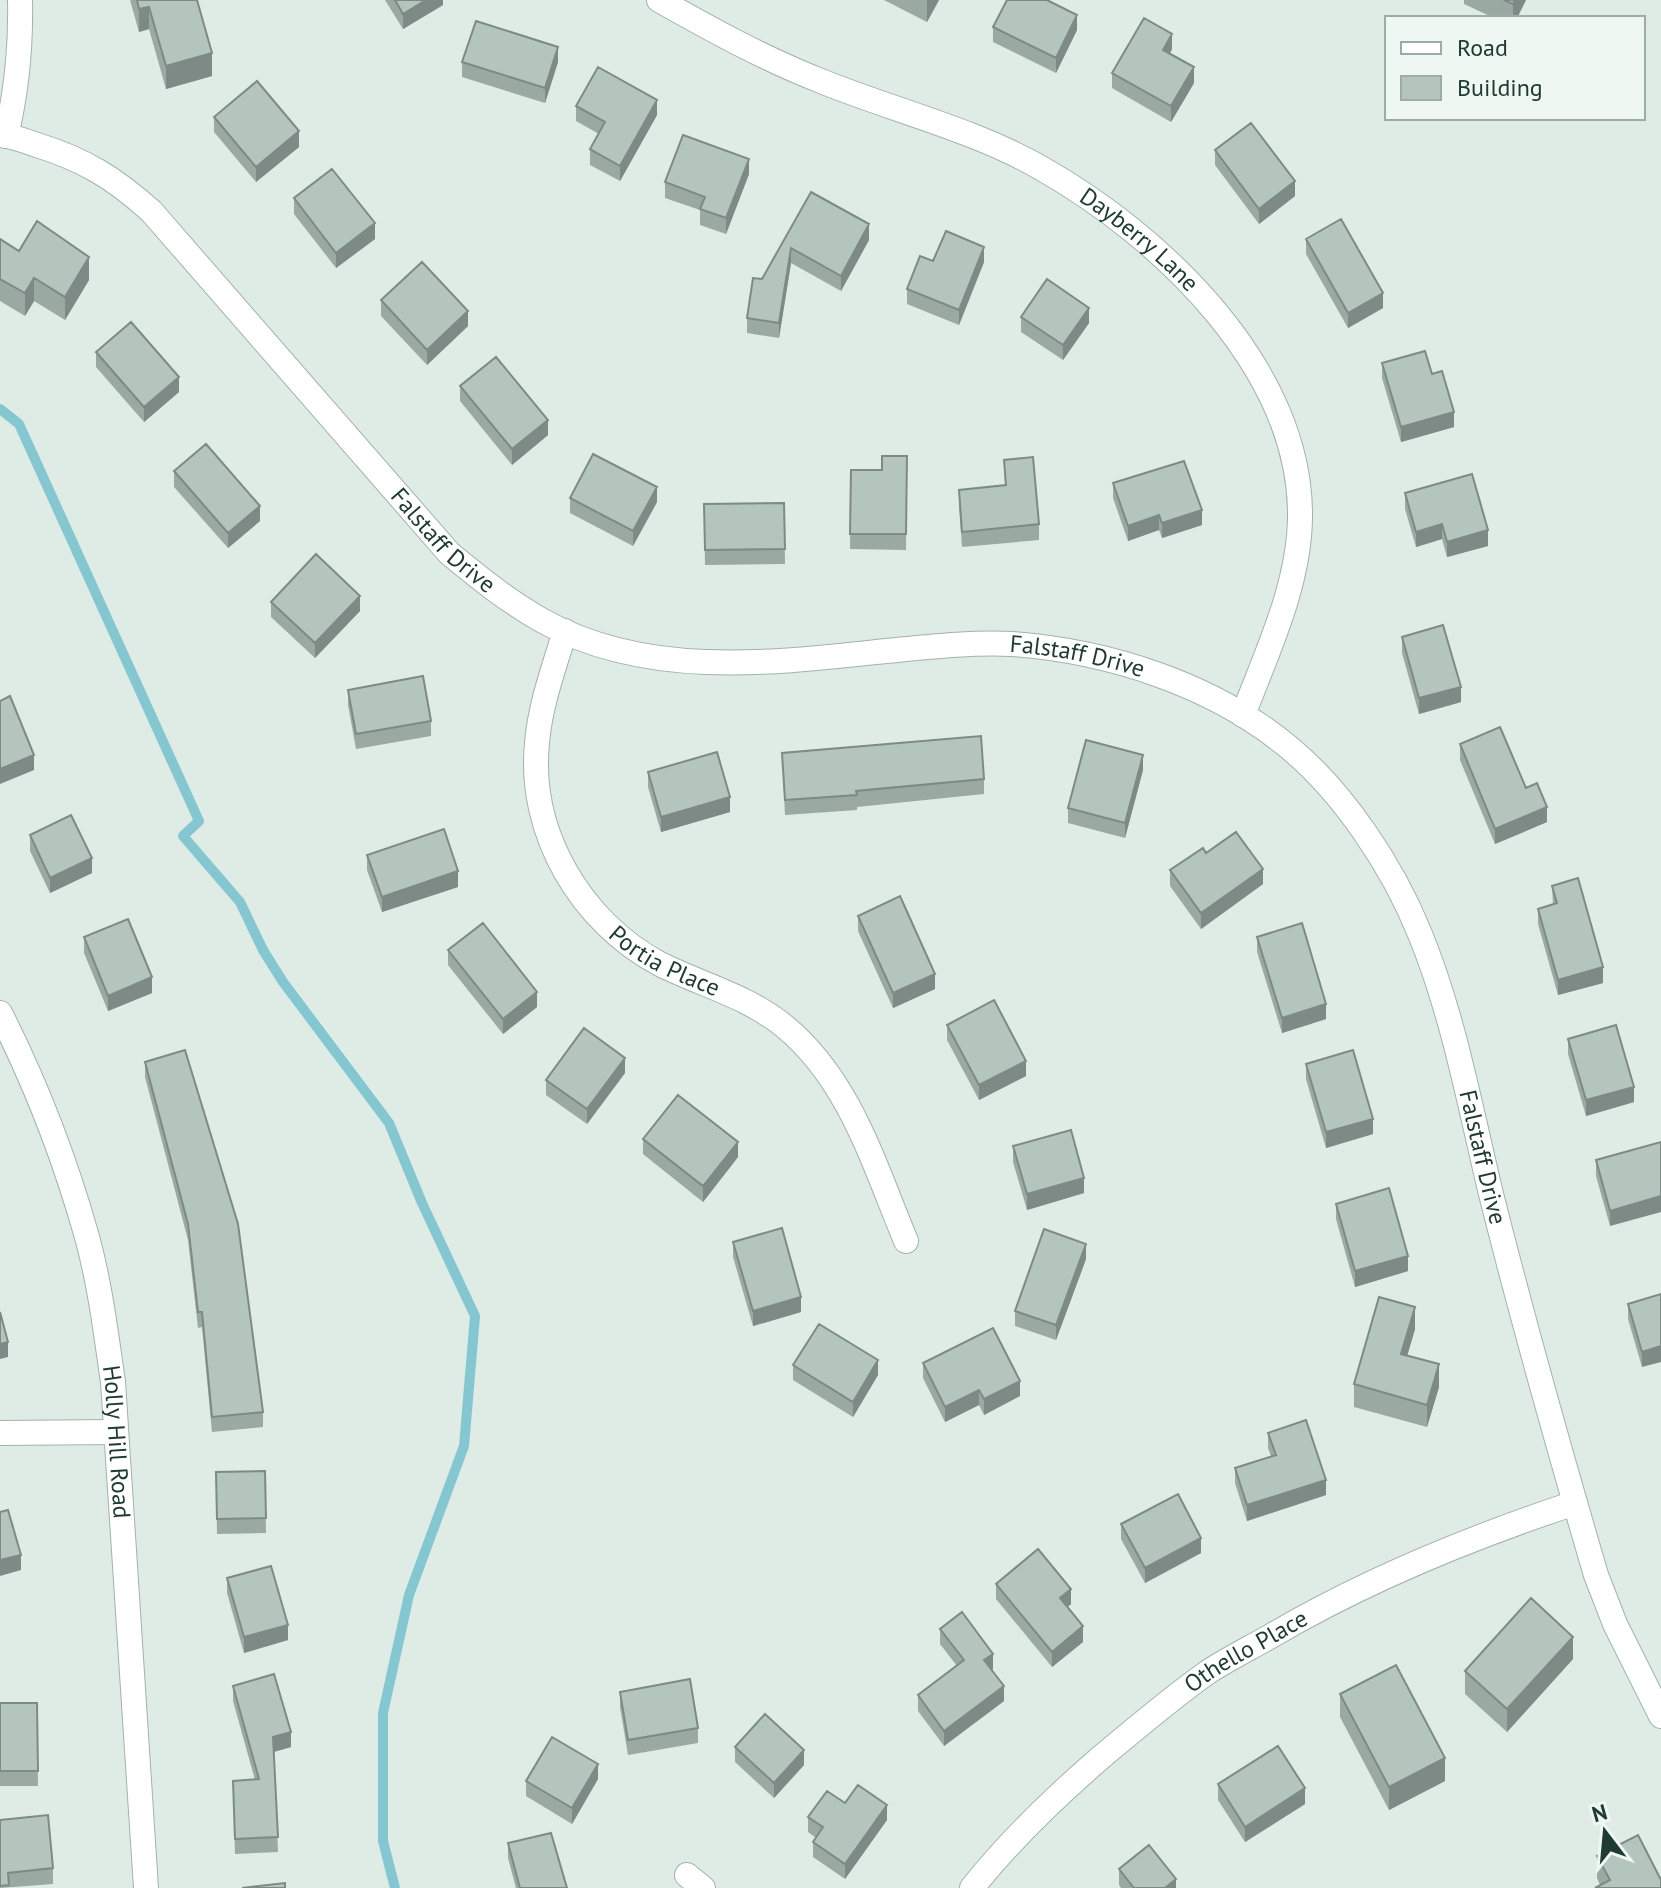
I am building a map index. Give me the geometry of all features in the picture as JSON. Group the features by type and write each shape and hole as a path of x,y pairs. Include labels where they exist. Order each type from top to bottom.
{"street":[{"path":"3,135 16,96 21,34 20,0"},
{"name":"Dayberry Lane","path":"659,0 729,39 819,81 999,147 1039,167 1078,190 1155,250 1205,299 1234,336 1261,379 1282,422 1296,470 1300,518 1293,567 1281,617 1243,715"},
{"name":"Falstaff Drive","path":"3,135 92,166 119,183 151,211 449,553 498,593 545,623 609,647 711,664 777,663 959,644 1013,644 1075,652 1131,666 1198,691 1243,715 1288,746 1361,828 1392,876 1419,932 1437,981 1596,1575 1615,1624 1661,1716"},
{"name":"Portia Place","path":"565,631 546,693 537,742 536,774 550,838 568,878 591,910 619,936 660,963 728,991 761,1009 786,1027 812,1054 850,1107 906,1241"},
{"name":"Holly Hill Road","path":"0,1013 22,1056 49,1122 87,1240 113,1382 146,1888"},
{"path":"0,1433 116,1432"},
{"name":"Othello Place","path":"972,1888 1052,1799 1143,1722 1211,1671 1330,1601 1401,1568 1499,1528 1575,1503"}],"building":[{"path":"137,0 197,0 212,53 166,66 149,7 139,9"},
{"path":"395,0 426,0 403,14"},
{"path":"1007,0 1047,0 1077,15 1056,58 993,27"},
{"path":"1144,18 1172,34 1163,50 1194,67 1171,106 1112,73"},
{"path":"476,21 558,47 545,88 462,62"},
{"path":"598,67 657,100 620,166 590,149 605,122 576,106"},
{"path":"257,81 299,131 256,167 214,117"},
{"path":"1251,123 1295,181 1259,209 1215,150"},
{"path":"683,135 749,159 726,218 700,209 705,197 665,182"},
{"path":"332,169 375,223 336,253 294,198"},
{"path":"811,192 869,224 841,276 791,248 779,323 747,318 753,278 762,279"},
{"path":"1341,219 1383,293 1348,313 1306,239"},
{"path":"37,221 89,257 65,297 34,278 25,293 0,279 0,239 19,251"},
{"path":"946,231 984,247 959,310 907,289 920,256 933,261"},
{"path":"422,262 468,311 427,350 381,300"},
{"path":"1047,279 1089,308 1063,345 1021,317"},
{"path":"131,322 179,377 144,407 96,352"},
{"path":"1425,351 1432,374 1442,371 1454,412 1401,427 1382,363"},
{"path":"496,357 548,420 512,449 460,386"},
{"path":"206,444 260,506 228,533 174,471"},
{"path":"593,454 657,487 633,531 570,498"},
{"path":"882,456 907,456 906,534 850,534 851,470 882,470"},
{"path":"1033,457 1039,524 962,532 959,490 1006,485 1004,460"},
{"path":"1184,461 1202,510 1162,523 1159,515 1128,526 1113,483"},
{"path":"1472,474 1488,530 1447,542 1442,524 1416,532 1405,493"},
{"path":"784,503 785,549 705,550 704,504"},
{"path":"316,554 360,596 315,643 271,602"},
{"path":"1443,625 1461,687 1419,698 1402,637"},
{"path":"423,676 431,721 356,734 348,690"},
{"path":"10,696 34,755 0,769 0,701"},
{"path":"1500,727 1526,788 1537,783 1547,807 1495,829 1460,744"},
{"path":"981,736 984,779 856,791 857,795 785,800 782,753"},
{"path":"1086,740 1143,755 1125,823 1068,808"},
{"path":"717,752 730,797 661,817 648,772"},
{"path":"71,815 92,858 50,878 30,835"},
{"path":"444,829 458,871 382,897 367,855"},
{"path":"1236,832 1263,869 1201,913 1170,870 1203,848 1206,853"},
{"path":"1578,878 1603,967 1558,980 1538,909 1557,903 1552,886"},
{"path":"900,896 935,974 893,993 858,916"},
{"path":"128,919 152,977 108,996 84,937"},
{"path":"483,923 537,992 503,1019 448,950"},
{"path":"1302,923 1326,1004 1282,1018 1257,937"},
{"path":"994,1000 1026,1061 979,1085 947,1025"},
{"path":"1616,1025 1634,1087 1586,1100 1568,1039"},
{"path":"584,1028 625,1058 587,1109 546,1080"},
{"path":"185,1050 238,1224 263,1412 212,1417 202,1312 198,1312 188,1224 145,1062"},
{"path":"1353,1050 1373,1119 1326,1132 1306,1064"},
{"path":"678,1095 738,1142 703,1186 643,1139"},
{"path":"1071,1130 1084,1178 1027,1194 1013,1146"},
{"path":"1661,1142 1661,1196 1610,1211 1596,1160"},
{"path":"1389,1188 1408,1256 1355,1271 1336,1204"},
{"path":"782,1228 801,1297 753,1311 733,1242"},
{"path":"1044,1229 1086,1244 1056,1325 1015,1311"},
{"path":"1661,1294 1661,1346 1642,1352 1628,1304"},
{"path":"1379,1297 1415,1307 1401,1354 1439,1364 1427,1405 1354,1384"},
{"path":"0,1312 8,1342 0,1344"},
{"path":"819,1324 878,1360 853,1402 793,1365"},
{"path":"993,1328 1020,1381 984,1399 979,1390 945,1407 923,1363"},
{"path":"1306,1420 1326,1480 1247,1505 1235,1468 1276,1455 1268,1433"},
{"path":"265,1471 266,1518 217,1519 216,1472"},
{"path":"1178,1494 1201,1538 1145,1568 1121,1524"},
{"path":"8,1510 21,1555 0,1560 0,1512"},
{"path":"1038,1549 1071,1589 1060,1598 1083,1626 1052,1652 996,1584"},
{"path":"271,1566 288,1625 244,1637 227,1578"},
{"path":"1531,1598 1573,1637 1507,1709 1465,1671"},
{"path":"962,1612 993,1654 984,1660 1004,1686 944,1731 918,1695 964,1660 940,1629"},
{"path":"1396,1665 1445,1758 1389,1787 1340,1694"},
{"path":"274,1674 291,1732 273,1737 278,1837 235,1839 233,1781 259,1779 233,1686"},
{"path":"690,1679 698,1728 628,1740 620,1692"},
{"path":"0,1703 37,1703 38,1771 0,1771"},
{"path":"765,1714 804,1750 774,1783 735,1747"},
{"path":"552,1737 598,1764 572,1808 526,1781"},
{"path":"1278,1746 1305,1788 1245,1827 1218,1784"},
{"path":"858,1785 887,1805 845,1864 813,1842 823,1827 808,1817 827,1791 845,1803"},
{"path":"48,1815 53,1868 8,1873 9,1885 0,1886 0,1820"},
{"path":"551,1833 567,1888 520,1888 508,1843"},
{"path":"1638,1835 1661,1880 1661,1888 1595,1888 1610,1880 1597,1856"},
{"path":"1149,1845 1176,1879 1165,1888 1134,1888 1119,1869"},
{"path":"285,1883 285,1888 242,1888"}],"waterway":[{"path":"0,409 19,424 199,821 183,836 240,902 263,950 283,982 389,1123 422,1203 475,1316 464,1446 409,1595 383,1713 383,1841 395,1888"}]}
